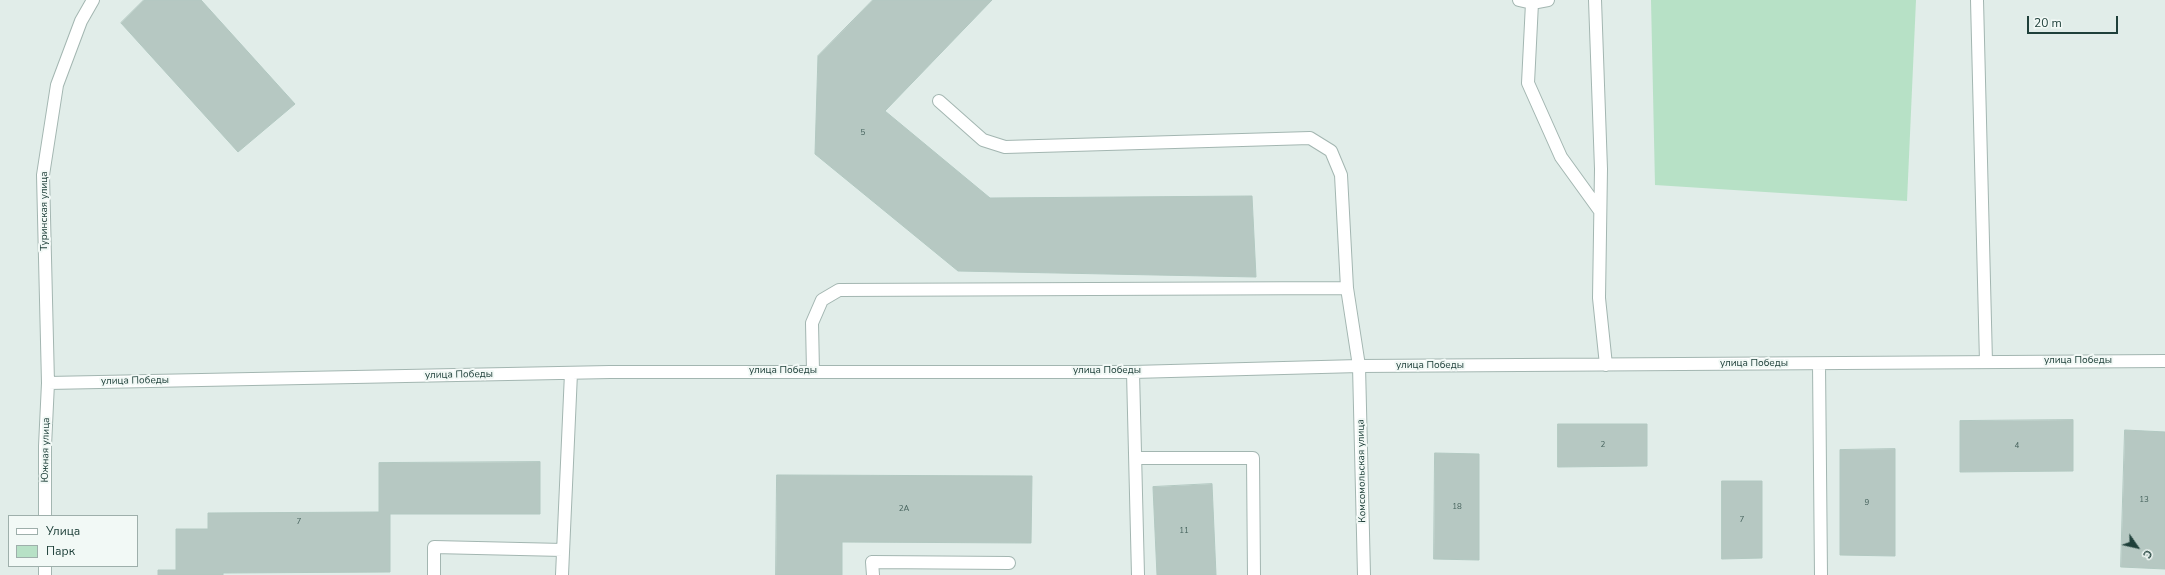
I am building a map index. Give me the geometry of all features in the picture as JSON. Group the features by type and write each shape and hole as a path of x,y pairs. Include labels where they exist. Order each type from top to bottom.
{"street":[{"name":"Туринская улица","path":"48,383 43,175 57,85 81,21 93,0"},
{"path":"1519,0 1532,3 1548,0"},
{"path":"1595,0 1600,211 1599,298 1606,365"},
{"path":"1977,0 1986,362"},
{"path":"1532,3 1528,83 1560,157 1600,211"},
{"name":"Комсомольская улица","path":"938,101 983,140 1005,147 1310,138 1331,151 1342,175 1347,288 1359,366 1364,575"},
{"path":"812,371 812,323 822,300 839,290 1347,288"},
{"name":"улица Победы","path":"48,383 571,373 812,371 1133,372 1359,366 2165,361"},
{"path":"1819,364 1821,575"},
{"path":"1133,372 1137,458 1138,575"},
{"path":"562,575 571,373"},
{"name":"Южная улица","path":"45,515 45,446 48,383"},
{"path":"1137,458 1253,458 1254,575"},
{"path":"434,575 434,547 563,550"},
{"path":"873,575 872,562 1009,563"}],"green space":[{"path":"1651,0 1916,0 1907,201 1655,185"}],"building":[{"path":"144,0 201,0 295,104 238,152 121,23"},
{"path":"873,0 992,0 885,111 990,198 1252,196 1256,277 958,271 815,154 818,56"},
{"path":"2073,420 2073,471 1960,472 1960,421"},
{"path":"1558,424 1647,424 1647,466 1558,467"},
{"path":"2125,430 2165,432 2165,569 2121,567"},
{"path":"1895,449 1895,556 1840,555 1840,450"},
{"path":"1435,453 1479,454 1479,560 1434,559"},
{"path":"540,462 540,514 390,514 390,572 158,575 158,570 176,570 176,529 208,529 208,513 379,512 379,463"},
{"path":"777,475 1032,476 1031,543 842,542 842,575 776,575"},
{"path":"1722,481 1762,481 1762,558 1722,559"},
{"path":"1212,484 1216,575 1157,575 1153,487"}]}
